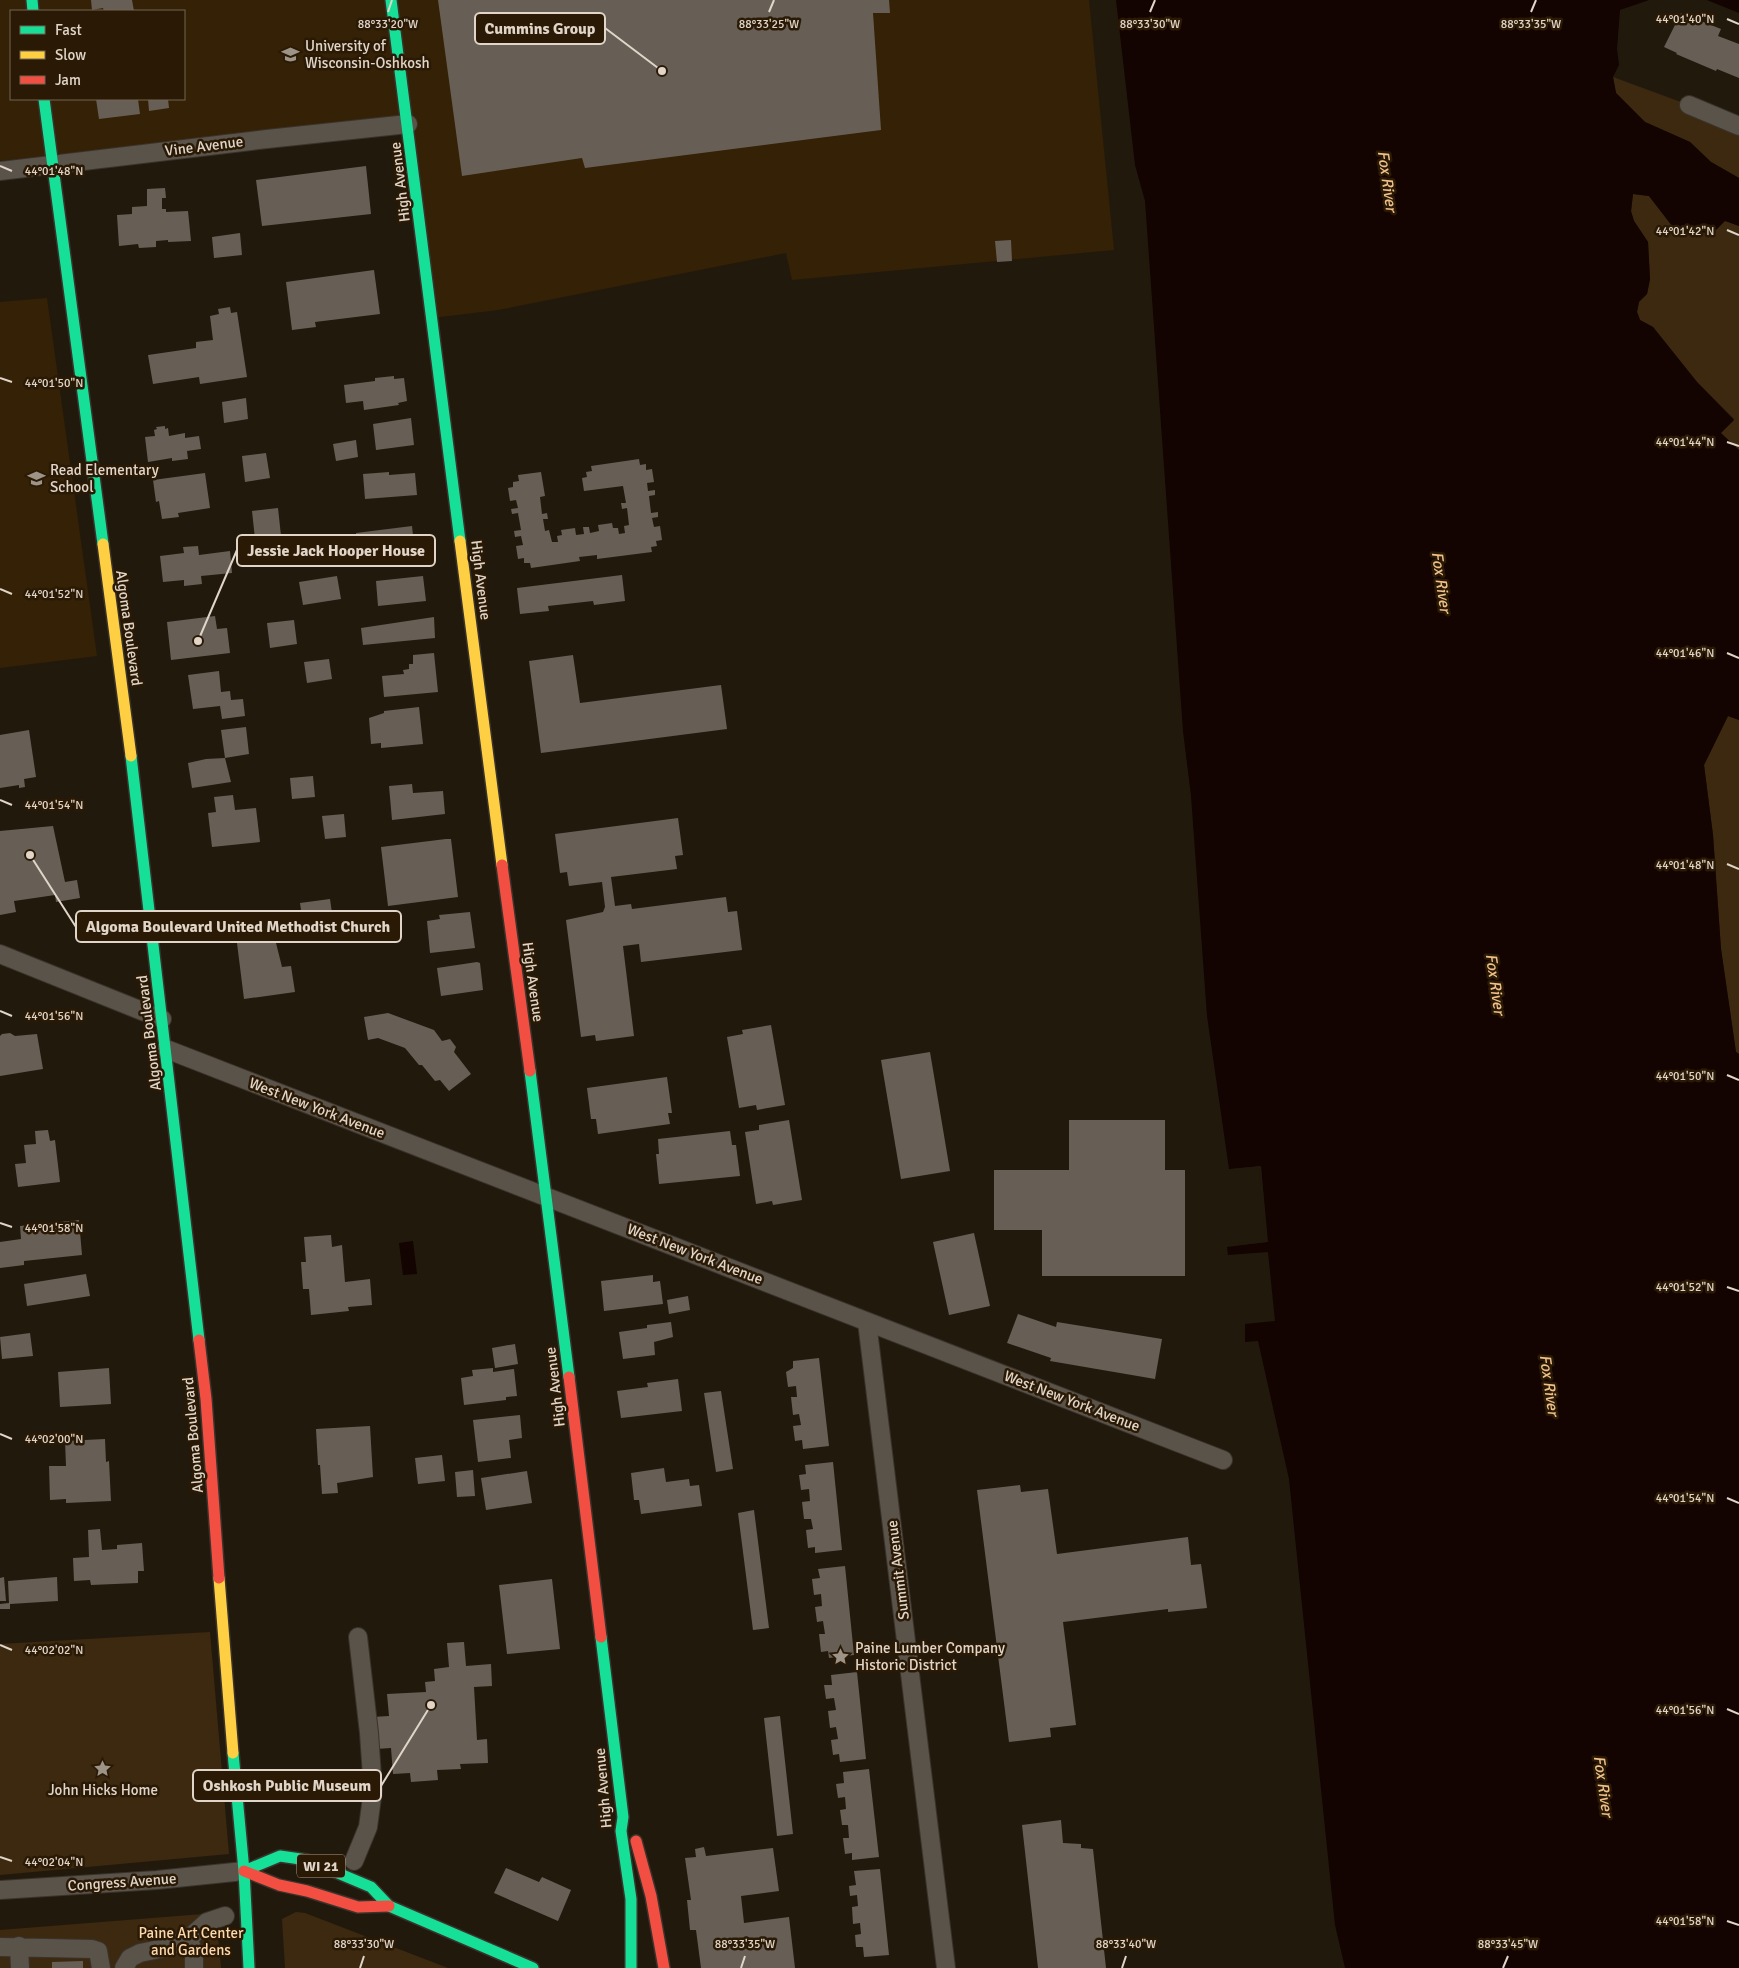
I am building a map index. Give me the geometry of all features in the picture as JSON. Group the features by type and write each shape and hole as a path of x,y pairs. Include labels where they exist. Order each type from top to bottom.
{"main road":[{"name":"High Avenue","path":"391,0 547,1196 624,1817 621,1831 631,1899 631,1968"},
{"name":"Algoma Boulevard","path":"44,100 135,786 206,1399 228,1701 244,1871 249,1968"},
{"path":"624,1817 636,1840 648,1887 664,1968"},
{"name":"Congress Avenue","path":"244,1871 280,1856 307,1860 371,1887 389,1906 533,1968"},
{"name":"Congress Avenue","path":"244,1871 280,1885 307,1891 358,1907 389,1906"}],"street":[{"path":"1689,105 1739,126"},
{"name":"Vine Avenue","path":"0,171 408,124"},
{"path":"0,954 162,1019"},
{"name":"West New York Avenue","path":"166,1049 1223,1460"},
{"name":"Summit Avenue","path":"867,1322 946,1968"},
{"path":"354,1861 368,1827 373,1790 373,1772 358,1637"},
{"name":"Congress Avenue","path":"0,1890 157,1880 244,1871"},
{"path":"124,1968 130,1958 140,1953 164,1948 188,1939 207,1922 225,1916"},
{"path":"188,1939 194,1952 194,1968"},
{"path":"18,1946 20,1968"},
{"path":"0,1947 92,1949 98,1951 101,1968"}],"shaded area":[{"path":"0,0 1089,0 1114,250 792,280 786,253 498,310 432,318 408,124 238,134 0,161"},
{"name":"Read Elementary School","path":"47,298 97,656 0,668 0,302"}],"green space":[{"path":"1613,77 1739,126 1739,178 1711,162 1690,142 1645,122 1616,93"},
{"path":"1633,194 1649,196 1676,231 1725,220 1739,226 1739,450 1720,433 1734,419 1697,382 1653,327 1640,320 1637,312 1639,301 1647,294 1650,279 1648,242 1634,221 1631,212"},
{"path":"1728,716 1739,720 1739,1054 1736,1052 1721,949 1713,835 1704,765"},
{"path":"210,1632 229,1854 0,1875 0,1644"},
{"path":"296,1912 305,1913 448,1968 285,1968 282,1919"},
{"name":"Paine Art Center and Gardens","path":"216,1913 221,1968 0,1968 0,1930"}],"water":[{"name":"Fox River","path":"1116,0 1649,0 1620,10 1617,49 1619,65 1613,77 1616,93 1645,122 1690,142 1711,162 1739,178 1739,226 1725,221 1713,233 1676,231 1649,196 1633,194 1631,211 1634,221 1648,242 1650,279 1647,294 1639,302 1637,312 1640,320 1653,327 1697,382 1734,420 1721,433 1739,450 1739,720 1728,716 1704,765 1713,835 1721,949 1736,1052 1739,1054 1739,1968 1345,1968 1335,1925 1289,1479 1258,1341 1245,1342 1245,1324 1275,1321 1268,1252 1228,1255 1227,1247 1267,1242 1261,1166 1229,1169 1207,1016 1191,796 1183,731 1145,201 1135,165"},
{"path":"1707,0 1739,0 1739,13"},
{"path":"413,1241 417,1274 403,1275 399,1243"}],"pier":[{"path":"1261,1166 1268,1242 1238,1245 1238,1243 1265,1240 1259,1169 1232,1171 1232,1169"}],"building":[{"path":"91,0 132,0 134,10 104,10 103,8 92,10"},
{"path":"438,0 889,0 890,13 873,13 881,130 585,168 582,158 462,176"},
{"path":"1681,13 1721,29 1718,36 1739,44 1739,78 1717,69 1716,71 1664,47"},
{"path":"96,100 138,100 140,114 99,119"},
{"path":"148,100 168,100 169,108 149,111"},
{"path":"366,166 371,214 262,226 256,180"},
{"path":"165,188 166,198 162,198 162,209 166,209 166,212 188,211 191,241 156,241 156,247 139,248 138,244 119,246 117,215 132,214 132,207 147,206 147,189"},
{"path":"240,233 242,255 214,258 212,237"},
{"path":"1011,240 1012,261 997,262 995,241"},
{"path":"374,270 380,314 315,322 316,327 292,330 286,282"},
{"path":"230,307 231,313 237,312 247,377 200,384 199,377 153,384 148,355 196,348 196,342 213,340 210,316 219,314 218,309"},
{"path":"394,376 394,379 404,378 407,401 398,403 399,405 364,410 363,401 346,403 344,385 375,381 375,378"},
{"path":"246,398 248,419 224,423 222,402"},
{"path":"411,418 414,445 376,450 373,424"},
{"path":"165,426 165,429 168,428 169,436 185,433 185,438 199,436 201,449 187,451 188,459 172,461 172,458 148,462 145,437 155,436 154,430 157,429 156,427"},
{"path":"356,440 358,457 336,461 333,444"},
{"path":"266,453 270,478 245,482 242,456"},
{"path":"639,459 640,465 646,464 646,470 652,469 654,482 647,483 648,491 655,490 655,495 649,496 651,513 658,512 658,517 652,518 654,527 660,526 662,540 656,541 657,546 651,547 652,552 597,559 597,555 579,557 580,561 531,568 530,563 524,563 524,558 518,559 516,546 523,545 521,536 515,537 514,531 521,530 518,513 512,514 511,509 518,508 516,500 510,501 508,488 513,487 513,482 519,481 518,475 541,472 545,496 540,497 542,514 547,513 548,519 543,519 545,531 549,530 552,542 558,542 557,536 562,535 561,530 575,528 576,535 584,534 583,527 589,527 590,533 599,531 598,525 612,523 613,528 618,528 619,534 625,533 624,526 629,525 627,508 622,509 621,503 626,503 623,486 584,491 582,478 587,477 586,472 592,471 591,466"},
{"path":"389,472 389,475 415,473 417,495 365,499 363,474"},
{"path":"205,473 210,508 178,513 179,517 162,519 159,501 156,502 153,480"},
{"path":"278,508 282,545 256,548 252,511"},
{"path":"412,526 415,555 359,561 356,533"},
{"path":"198,546 199,555 230,551 232,573 201,576 202,584 184,586 184,580 163,582 160,556 184,553 183,547"},
{"path":"622,575 625,601 594,605 593,601 548,606 549,611 520,614 517,588"},
{"path":"337,576 341,599 303,605 299,582"},
{"path":"423,576 426,601 378,606 376,581"},
{"path":"215,616 217,629 227,628 230,653 171,660 167,622"},
{"path":"434,617 435,638 363,645 361,628"},
{"path":"294,620 297,644 270,648 267,623"},
{"path":"434,653 438,692 384,697 382,676 404,674 403,670 409,669 409,664 413,664 413,655"},
{"path":"573,655 580,703 721,685 727,729 541,753 529,661"},
{"path":"329,659 332,679 307,683 304,662"},
{"path":"219,671 221,692 230,691 231,700 243,699 245,716 222,719 220,706 193,709 188,675"},
{"path":"419,707 423,744 381,748 381,743 371,744 369,718 384,713 384,711"},
{"path":"246,727 249,754 225,758 221,730"},
{"path":"29,730 36,777 24,779 25,787 19,788 19,785 0,788 0,735"},
{"path":"225,758 231,782 192,788 188,763 206,759"},
{"path":"313,776 315,797 292,799 290,778"},
{"path":"412,784 413,793 443,791 445,814 392,820 389,786"},
{"path":"233,795 235,810 256,808 260,842 212,847 208,813 216,812 214,797"},
{"path":"344,814 346,837 325,839 322,816"},
{"path":"678,818 683,855 675,856 677,869 611,877 615,906 631,904 632,909 726,897 728,912 737,911 742,950 641,962 639,944 623,946 634,1036 596,1041 595,1035 581,1037 566,920 603,912 605,907 602,882 569,886 567,872 560,873 555,834"},
{"path":"53,826 65,882 77,880 80,898 56,902 55,895 14,901 16,912 0,915 0,831"},
{"path":"451,839 458,897 388,906 381,847"},
{"path":"330,899 335,934 305,938 300,903"},
{"path":"470,912 475,948 430,953 427,921 440,919 439,915"},
{"path":"275,939 282,967 291,966 295,992 244,999 237,943"},
{"path":"480,963 483,990 441,996 437,968"},
{"path":"388,1013 434,1030 442,1041 450,1039 456,1047 454,1052 471,1074 449,1091 440,1080 435,1081 405,1048 378,1038 368,1040 364,1017"},
{"path":"771,1025 785,1105 757,1110 756,1105 739,1108 727,1037 743,1034 742,1030"},
{"path":"10,1033 15,1036 37,1034 43,1069 0,1076 0,1036"},
{"path":"930,1052 950,1171 901,1179 881,1060"},
{"path":"667,1077 672,1113 668,1113 670,1124 598,1134 596,1119 591,1119 587,1088"},
{"path":"789,1120 802,1200 773,1205 772,1201 756,1204 745,1132 759,1130 759,1125"},
{"path":"1069,1120 1165,1120 1165,1170 1185,1170 1185,1276 1042,1276 1042,1230 994,1230 994,1170 1069,1170"},
{"path":"48,1130 50,1141 55,1140 60,1182 18,1187 15,1164 26,1163 24,1145 36,1144 35,1131"},
{"path":"730,1131 732,1145 736,1145 740,1176 659,1184 656,1154 659,1154 658,1139"},
{"path":"79,1220 82,1255 24,1261 24,1265 0,1268 0,1242 21,1239 20,1226"},
{"path":"974,1233 990,1306 949,1315 933,1242"},
{"path":"331,1235 332,1247 342,1245 345,1282 370,1279 372,1305 348,1307 349,1311 311,1315 309,1289 303,1289 301,1262 306,1262 304,1237"},
{"path":"86,1274 90,1296 27,1306 24,1284"},
{"path":"653,1275 653,1282 660,1281 663,1304 604,1311 601,1281"},
{"path":"688,1296 690,1310 669,1314 667,1300"},
{"path":"1018,1314 1056,1327 1057,1322 1162,1339 1155,1379 1050,1361 1051,1358 1007,1343"},
{"path":"671,1322 673,1337 654,1342 655,1355 623,1359 619,1332 647,1328 647,1325"},
{"path":"30,1333 33,1356 2,1359 0,1337"},
{"path":"515,1344 518,1364 495,1368 492,1348"},
{"path":"819,1358 829,1446 803,1449 802,1440 795,1441 793,1426 801,1425 799,1414 793,1415 791,1397 797,1397 796,1386 788,1387 786,1372 793,1368 793,1361"},
{"path":"109,1368 111,1404 60,1407 58,1372"},
{"path":"493,1368 493,1372 514,1369 517,1396 506,1397 506,1400 464,1405 461,1378 473,1376 472,1370"},
{"path":"678,1379 682,1411 621,1418 617,1391 648,1387 647,1383"},
{"path":"721,1391 733,1469 716,1472 704,1393"},
{"path":"520,1415 522,1438 509,1440 511,1458 478,1462 473,1420"},
{"path":"370,1426 373,1477 337,1483 338,1493 322,1494 316,1429"},
{"path":"105,1439 106,1462 109,1461 111,1501 66,1503 66,1499 50,1500 49,1466 66,1466 65,1441"},
{"path":"442,1455 445,1481 418,1484 415,1458"},
{"path":"833,1462 842,1550 815,1553 815,1547 808,1548 806,1530 813,1529 811,1519 804,1519 802,1502 810,1501 809,1489 801,1490 799,1475 806,1474 805,1465"},
{"path":"664,1468 666,1482 689,1479 690,1486 699,1485 702,1506 641,1514 639,1500 634,1500 631,1473"},
{"path":"473,1470 475,1496 457,1497 455,1472"},
{"path":"527,1471 532,1503 486,1510 481,1478"},
{"path":"1020,1485 1021,1492 1048,1489 1057,1554 1188,1537 1191,1565 1201,1564 1207,1608 1168,1612 1168,1609 1063,1622 1076,1725 1050,1728 1051,1737 1009,1742 977,1490"},
{"path":"754,1510 769,1628 753,1630 738,1513"},
{"path":"100,1529 102,1550 117,1549 117,1545 142,1543 144,1571 138,1571 138,1583 91,1585 90,1580 74,1581 73,1558 89,1557 88,1530"},
{"path":"845,1566 854,1655 829,1658 828,1651 821,1652 819,1634 825,1634 823,1621 817,1622 815,1607 822,1606 821,1594 814,1595 812,1579 820,1578 818,1569"},
{"path":"4,1577 6,1601 0,1601 0,1578"},
{"path":"57,1577 58,1601 10,1604 10,1609 0,1609 0,1604 9,1603 8,1581"},
{"path":"552,1579 560,1649 507,1654 499,1585"},
{"path":"464,1642 466,1666 491,1664 492,1686 474,1687 477,1740 487,1739 488,1763 460,1764 461,1769 437,1770 438,1780 411,1782 410,1773 393,1774 391,1748 361,1750 360,1734 373,1733 372,1717 389,1716 387,1694 426,1692 425,1682 435,1681 434,1669 449,1667 447,1643"},
{"path":"857,1672 866,1759 840,1762 839,1754 833,1755 831,1740 838,1739 836,1727 830,1728 828,1711 836,1710 834,1698 826,1699 824,1685 832,1685 831,1675"},
{"path":"780,1716 793,1834 777,1836 764,1718"},
{"path":"869,1769 879,1857 852,1860 852,1853 845,1854 843,1838 849,1838 848,1825 842,1825 840,1810 846,1809 845,1797 838,1798 836,1784 844,1783 843,1772"},
{"path":"1061,1820 1063,1843 1081,1844 1081,1848 1093,1849 1106,1968 1038,1968 1022,1825"},
{"path":"704,1847 706,1856 773,1848 779,1891 741,1896 744,1923 789,1917 795,1968 701,1968 696,1930 690,1930 687,1900 691,1900 685,1858 696,1857 695,1849"},
{"path":"506,1868 539,1882 542,1877 571,1890 558,1921 494,1893"},
{"path":"880,1869 889,1955 864,1957 863,1947 856,1947 855,1935 861,1934 860,1923 853,1924 852,1907 858,1906 857,1895 850,1896 849,1886 856,1885 854,1871"},
{"path":"83,1961 83,1968 52,1968 52,1962"}],"traffic: fast":[{"path":"32,0 33,10"},
{"path":"391,0 460,541"},
{"path":"44,100 103,544"},
{"path":"131,756 199,1340"},
{"path":"530,1071 569,1377"},
{"path":"601,1637 623,1817 621,1831 631,1899 631,1968"},
{"path":"233,1753 244,1871"},
{"path":"244,1871 280,1856 307,1860 371,1887 389,1906 533,1968"},
{"path":"244,1871 249,1968"}],"traffic: slow":[{"path":"460,541 502,865"},
{"path":"103,544 131,756"},
{"path":"219,1578 233,1753"}],"traffic: jam":[{"path":"502,865 530,1071"},
{"path":"199,1340 206,1399 219,1578"},
{"path":"569,1377 601,1637"},
{"path":"636,1841 651,1896 664,1968"},
{"path":"244,1871 279,1885 307,1891 358,1907 389,1906"}],"place":[{"name":"University of Wisconsin-Oshkosh","path":"291,55"},
{"name":"Cummins Group","path":"662,71"},
{"name":"Read Elementary School","path":"36,479"},
{"name":"Jessie Jack Hooper House","path":"198,641"},
{"name":"Algoma Boulevard United Methodist Church","path":"30,855"},
{"name":"Paine Lumber Company Historic District","path":"841,1657"},
{"name":"Oshkosh Public Museum","path":"431,1705"},
{"name":"John Hicks Home","path":"103,1769"}]}
